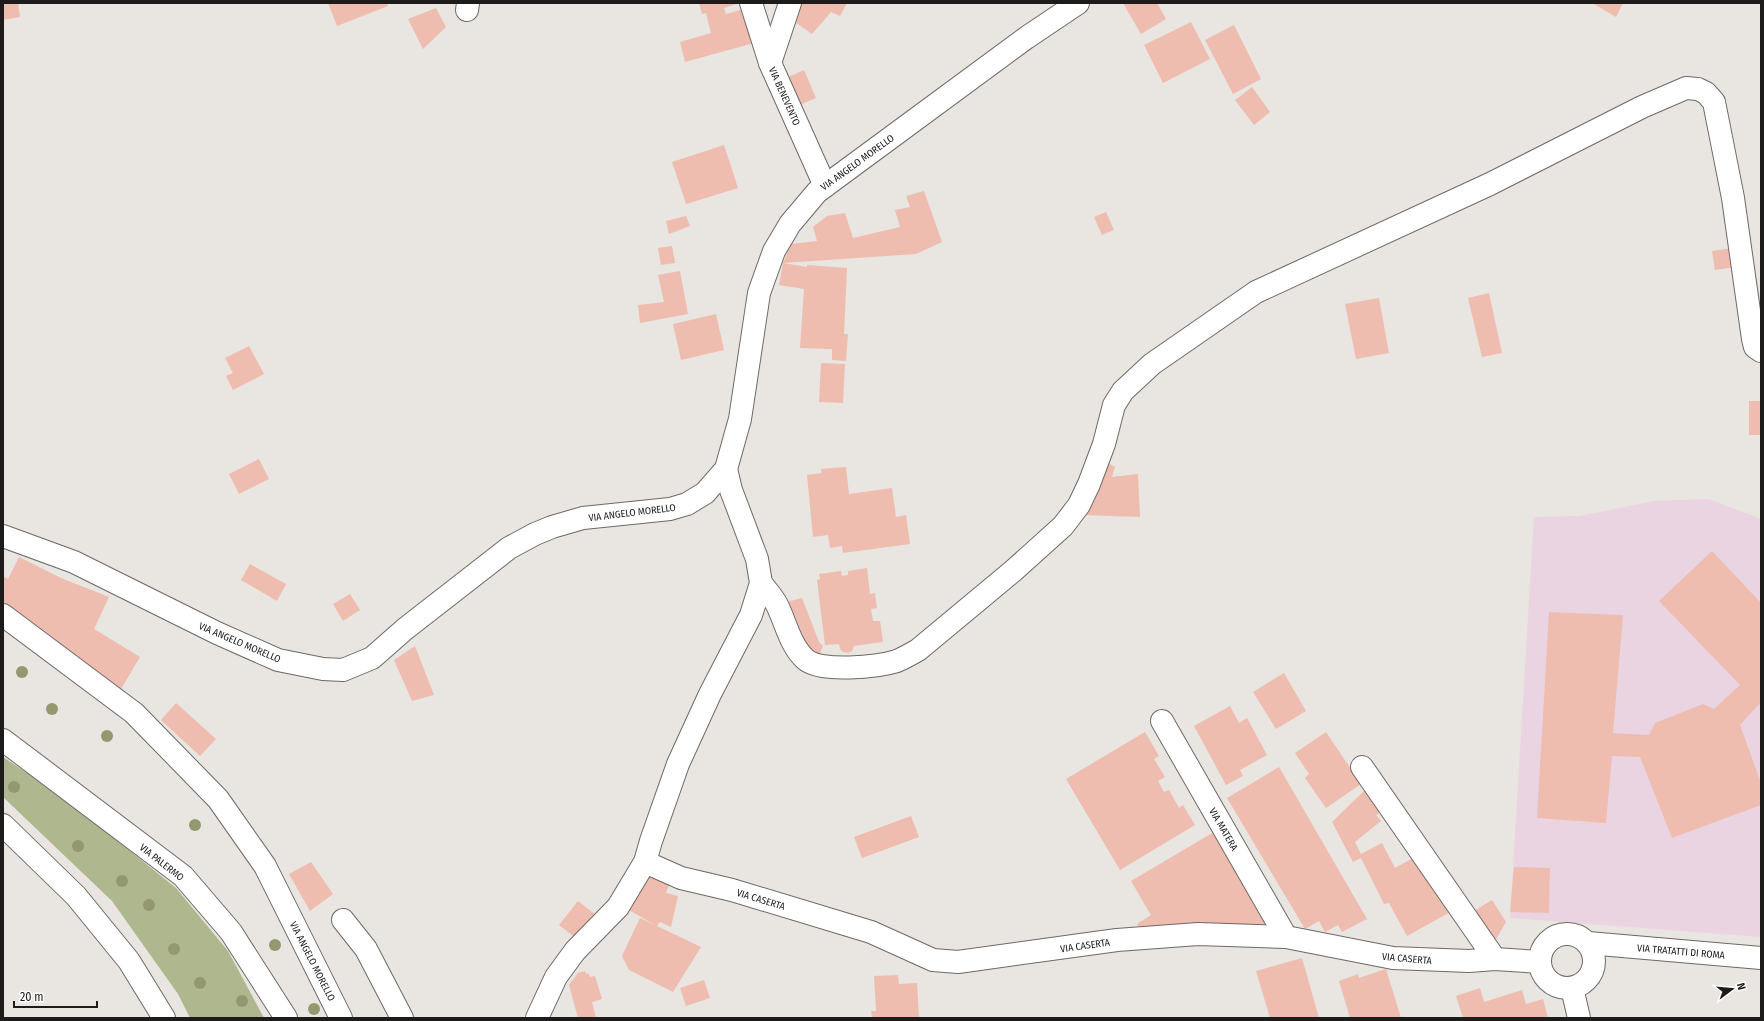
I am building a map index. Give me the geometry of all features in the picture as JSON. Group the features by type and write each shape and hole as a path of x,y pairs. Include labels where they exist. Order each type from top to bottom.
{"street":[{"path":"751,3 770,63"},
{"name":"VIA BENEVENTO","path":"790,3 770,63 825,186"},
{"name":"VIA ANGELO MORELLO","path":"3,536 74,562 217,633 278,660 323,670 343,670 372,658 404,630 509,548 535,534 552,527 583,518 670,509 687,504 705,493 726,468 740,419 759,292 774,251 790,224 817,192 1026,38 1078,3"},
{"path":"726,468 731,490 757,559 761,583 776,604 794,646 805,660 816,665 838,668 871,665 902,659 918,650 1013,571 1063,526 1079,505 1090,484 1104,444 1114,405 1123,391 1152,364 1256,292 1490,184 1642,107 1686,88 1698,89 1706,93 1714,102 1733,198 1753,339 1755,347 1761,351"},
{"path":"537,1018 556,977 575,950 618,907 645,862 650,841 678,764 710,694 751,615 761,583"},
{"name":"VIA ANGELO MORELLO","path":"3,615 134,713 218,800 265,866 341,1018"},
{"name":"VIA MATERA","path":"1162,721 1286,938"},
{"name":"VIA PALERMO","path":"3,740 183,876 231,932 286,1018"},
{"path":"1362,767 1495,959"},
{"path":"3,825 76,896 129,961 164,1018"},
{"name":"VIA CASERTA","path":"645,862 681,878 732,890 871,932 933,960 958,962 1117,940 1198,934 1286,938 1393,958 1469,961 1495,959 1540,962"},
{"path":"343,920 366,949 402,1018"},
{"path":"1566,934 1574,935 1595,944 1592,950 1594,966 1586,980 1579,985 1572,988 1562,988 1553,984 1546,978 1542,971 1540,962 1541,953 1550,940 1566,934"},
{"name":"VIA TRATATTI DI ROMA","path":"1595,944 1761,958"},
{"path":"1572,988 1579,1018"}],"shaded area":[{"path":"1709,499 1761,519 1761,937 1510,918 1534,517 1580,516 1654,501"}],"green space":[{"path":"3,757 64,798 176,888 228,951 264,1018 190,1018 178,994 112,901 3,797"}],"building":[{"path":"3,3 18,3 20,17 3,20"},
{"path":"328,3 387,3 388,6 337,26"},
{"path":"699,3 740,3 724,8 726,14 744,9 754,43 685,62 680,42 711,33 706,13 702,14"},
{"path":"797,3 847,3 840,16 831,12 812,34 791,19"},
{"path":"1123,3 1157,3 1166,19 1141,34"},
{"path":"1592,3 1623,3 1616,17"},
{"path":"436,8 446,27 423,49 408,19"},
{"path":"1191,22 1210,59 1163,83 1144,45"},
{"path":"1234,25 1261,79 1233,94 1205,40"},
{"path":"804,70 816,98 795,107 784,79"},
{"path":"1252,87 1270,112 1254,125 1235,100"},
{"path":"724,145 738,188 686,204 672,162"},
{"path":"924,191 942,242 916,254 783,263 791,244 817,241 813,227 827,216 845,213 853,238 900,227 895,210 910,207 906,196"},
{"path":"1106,212 1114,230 1102,235 1094,217"},
{"path":"686,216 690,226 669,234 666,221"},
{"path":"672,246 675,263 661,265 658,248"},
{"path":"1733,248 1736,267 1715,270 1712,251"},
{"path":"783,263 807,267 807,265 847,268 844,334 848,334 846,361 832,360 832,349 800,348 804,289 779,285"},
{"path":"680,271 688,314 640,323 638,305 664,302 658,275"},
{"path":"1489,293 1502,353 1482,357 1468,298"},
{"path":"1379,298 1389,353 1356,359 1345,304"},
{"path":"716,314 724,350 681,360 673,324"},
{"path":"249,346 264,374 233,390 226,376 233,373 225,358"},
{"path":"821,363 845,364 843,403 819,402"},
{"path":"1749,401 1761,401 1761,435 1749,435"},
{"path":"259,459 269,479 239,494 229,474"},
{"path":"1105,461 1115,467 1112,477 1138,474 1140,517 1082,515"},
{"path":"846,467 849,494 892,488 896,517 906,515 910,544 843,553 842,546 830,548 828,535 813,537 807,475 822,473 821,469"},
{"path":"1712,551 1761,603 1761,706 1759,704 1740,725 1761,783 1761,805 1672,838 1640,757 1612,756 1606,823 1537,818 1549,612 1623,615 1613,733 1649,735 1655,723 1703,704 1714,709 1740,685 1659,601"},
{"path":"19,557 61,578 109,597 94,629 140,657 121,689 20,613 3,603 3,576 8,579"},
{"path":"250,564 286,584 277,601 241,580"},
{"path":"867,568 870,594 875,593 877,608 871,609 873,621 880,621 883,642 854,646 852,651 848,653 843,652 840,649 839,644 825,645 817,580 820,579 819,574 841,571 842,576 848,575 848,571"},
{"path":"350,594 360,610 343,621 333,604"},
{"path":"802,598 819,642 823,646 817,660 805,650 783,603"},
{"path":"415,646 434,695 412,701 394,660"},
{"path":"1284,673 1306,711 1276,729 1253,692"},
{"path":"176,703 216,739 200,756 161,720"},
{"path":"1230,706 1239,723 1247,718 1267,755 1240,770 1243,776 1226,785 1194,726"},
{"path":"1145,732 1159,756 1154,759 1165,777 1158,781 1164,792 1169,790 1179,808 1183,805 1195,825 1120,870 1066,779"},
{"path":"1326,732 1361,784 1326,808 1305,778 1309,774 1295,753"},
{"path":"1279,767 1367,919 1342,932 1338,925 1325,932 1319,921 1305,929 1227,798"},
{"path":"1367,788 1383,810 1376,815 1381,821 1355,842 1361,854 1382,843 1395,868 1415,857 1454,910 1407,936 1389,903 1384,904 1361,858 1353,862 1332,822"},
{"path":"911,816 919,837 862,858 854,837"},
{"path":"1214,832 1268,924 1142,932 1137,924 1151,915 1131,881"},
{"path":"311,862 333,894 310,911 289,874"},
{"path":"1514,867 1550,868 1549,913 1510,912"},
{"path":"645,876 670,882 666,893 678,896 671,927 660,922 657,926 701,947 673,992 629,970 622,956 640,918 655,925 629,910"},
{"path":"1492,900 1506,922 1495,941 1474,911"},
{"path":"578,901 596,915 577,939 559,925"},
{"path":"1302,958 1319,1018 1270,1018 1256,971"},
{"path":"1386,969 1401,1018 1350,1018 1339,981 1358,974 1359,978"},
{"path":"585,971 590,977 595,976 602,999 592,1002 596,1018 578,1018 569,985 578,973"},
{"path":"898,975 899,984 917,983 919,1018 872,1018 871,1011 876,1011 874,976"},
{"path":"704,980 710,998 686,1006 680,988"},
{"path":"1480,988 1484,1002 1522,990 1526,1004 1543,999 1548,1018 1463,1018 1456,996"}]}
